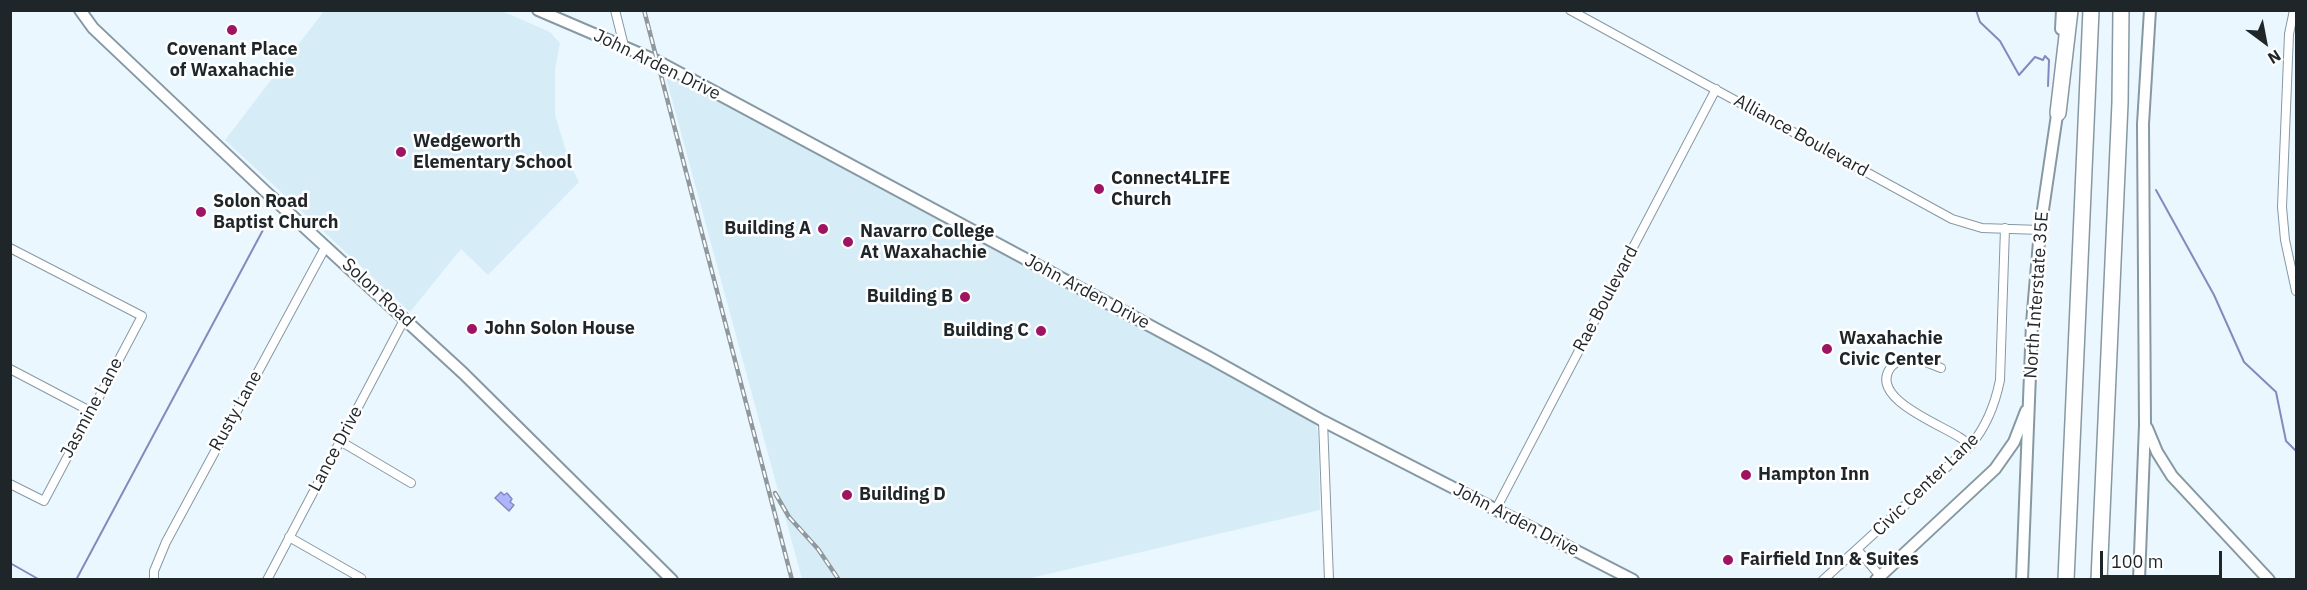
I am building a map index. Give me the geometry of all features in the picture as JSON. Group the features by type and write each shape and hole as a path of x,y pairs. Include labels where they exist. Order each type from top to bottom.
{"highway":[{"path":"2058,113 2070,10"},
{"path":"2066,579 2091,10"},
{"path":"2098,579 2120,103 2121,10"}],"main road":[{"name":"Solon Road","path":"80,10 93,28 504,412 672,579"},
{"name":"John Arden Drive","path":"538,10 624,46 1201,353 1323,421 1633,579"},
{"name":"North Interstate 35E","path":"2022,579 2032,323 2040,230 2058,113 2062,10"},
{"path":"2139,579 2145,425 2143,124 2150,10"},
{"path":"1878,578 1995,469 2014,442 2030,400"},
{"path":"2145,425 2157,452 2172,476 2269,579"}],"street":[{"path":"615,10 624,46"},
{"name":"Alliance Boulevard","path":"1570,10 1952,219 1982,228 2040,230"},
{"path":"2294,10 2289,34 2282,207 2285,240 2296,291"},
{"name":"Rae Boulevard","path":"1496,509 1716,89"},
{"name":"Civic Center Lane","path":"1823,579 1970,446 1988,421 1996,401 2000,380 2005,228"},
{"name":"Rusty Lane","path":"154,579 154,571 166,542 326,246"},
{"name":"Jasmine Lane","path":"10,248 142,316 44,501 10,484"},
{"name":"Lance Drive","path":"267,579 405,318"},
{"path":"1941,368 1918,359 1902,358 1890,368 1886,381 1891,393 1903,406 1961,438 1970,446"},
{"path":"10,369 90,411"},
{"path":"1323,421 1329,579"},
{"path":"340,441 411,483"},
{"path":"289,537 362,578"},
{"path":"1857,549 1878,578"}],"shaded area":[{"name":"Wedgeworth Elementary School","path":"324,11 502,11 550,32 560,43 555,70 555,115 570,164 579,182 488,275 461,249 410,312 225,140"},
{"name":"Navarro College At Waxahachie","path":"664,70 1305,414 1316,426 1318,433 1320,510 1027,579 802,579"}],"water":[{"path":"501,492 504,495 507,493 512,499 510,502 514,505 509,511 495,498"}],"waterway":[{"path":"1976,10 1980,22 2000,41 2019,75 2035,57 2043,60 2045,56 2049,60 2048,86"},
{"path":"2156,190 2214,295 2244,362 2276,392 2286,441 2296,451"},
{"path":"76,580 271,215"},
{"path":"10,563 40,580"}],"railway":[{"path":"644,10 792,580"},
{"path":"775,493 789,517 818,549 839,580"}],"place":[{"name":"Covenant Place of Waxahachie","path":"232,30"},
{"name":"Wedgeworth Elementary School","path":"401,152"},
{"name":"Connect4LIFE Church","path":"1099,189"},
{"name":"Solon Road Baptist Church","path":"201,212"},
{"name":"Building A","path":"823,229"},
{"name":"Navarro College At Waxahachie","path":"848,242"},
{"name":"Building B","path":"965,297"},
{"name":"John Solon House","path":"472,329"},
{"name":"Building C","path":"1041,331"},
{"name":"Waxahachie Civic Center","path":"1827,349"},
{"name":"Hampton Inn","path":"1746,475"},
{"name":"Building D","path":"847,495"},
{"name":"Fairfield Inn & Suites","path":"1728,560"}]}
